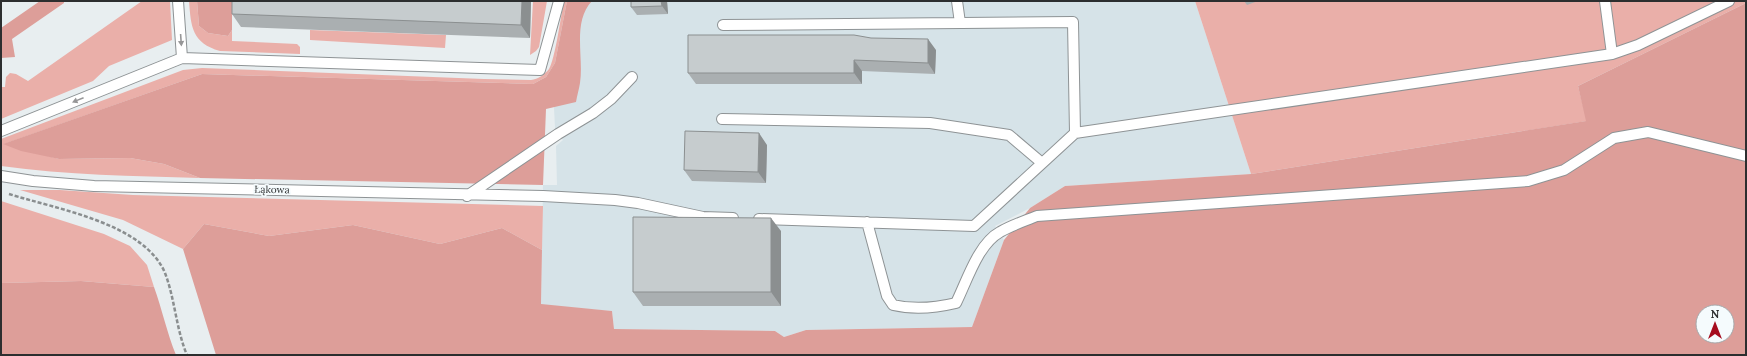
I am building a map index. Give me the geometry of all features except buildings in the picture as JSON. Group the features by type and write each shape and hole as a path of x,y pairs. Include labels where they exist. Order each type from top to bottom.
{"lane":[{"path":"178,1 182,58"},
{"path":"1,130 182,58 540,70 559,1"},
{"path":"957,1 960,23"},
{"path":"1605,1 1612,54"},
{"path":"723,25 1073,22 1075,133 1612,54 1638,45 1729,1"},
{"path":"466,196 593,112 611,99 632,78"},
{"path":"722,119 930,123 1009,135 1042,163"},
{"path":"866,222 887,296 893,305 903,308 937,307 956,303 979,255 990,239 999,232 1037,216 1528,181 1564,170 1614,138 1648,132 1746,156"},
{"name":"Łąkowa","path":"1,176 32,181 94,186 305,190 466,196 543,196 615,200 638,203 703,217 974,226 1075,133"}],"path":[{"path":"7,194 103,223 124,231 142,243 153,255 164,272 177,325 187,355"}],"shaded area":[{"path":"40,1 64,1 64,3 12,39 15,57 1,58 1,28"},
{"path":"142,1 170,1 172,40 109,66 93,81 1,119 1,87 5,87 6,77 10,73 16,74 28,81"},
{"path":"189,1 197,1 199,26 208,33 228,36 232,30 232,41 297,44 300,47 300,54 220,51 211,48 198,39 195,33 192,26"},
{"path":"197,1 232,1 232,30 228,36 208,33 199,26"},
{"path":"533,1 547,1 539,47 530,55"},
{"path":"564,1 567,1 555,63 546,77 533,84 202,74 4,144 59,159 130,158 164,164 200,178 75,173 1,166 1,139 183,70 202,68 484,79 531,80 538,78 549,69 551,64 556,47"},
{"path":"567,1 1195,1 1251,174 1065,186 1030,208 995,226 1004,240 972,327 806,330 784,337 775,331 614,329 612,311 541,305 543,185 557,185 556,146 563,140 555,128 552,67 555,63"},
{"path":"567,1 592,1 586,9 580,29 581,73 576,102 546,109 543,185 200,178 164,164 130,158 59,159 21,151 3,144 202,74 533,84 546,77 555,63"},
{"path":"1195,1 1746,1 1746,3 1578,86 1587,121 1251,174"},
{"path":"1746,3 1746,355 216,355 183,249 204,224 269,236 353,225 440,244 502,228 542,250 541,304 612,311 614,329 775,331 784,337 806,330 972,327 1004,240 1030,208 1065,186 1251,174 1586,121 1578,86"},
{"path":"310,30 446,35 445,48 310,40"},
{"path":"20,190 60,190 133,195 543,206 542,250 502,228 440,244 353,225 269,236 204,224 183,249 123,220"},
{"path":"1,201 104,234 130,246 147,265 154,287 81,281 1,283"},
{"path":"81,281 154,287 176,355 1,355 1,283"}]}
